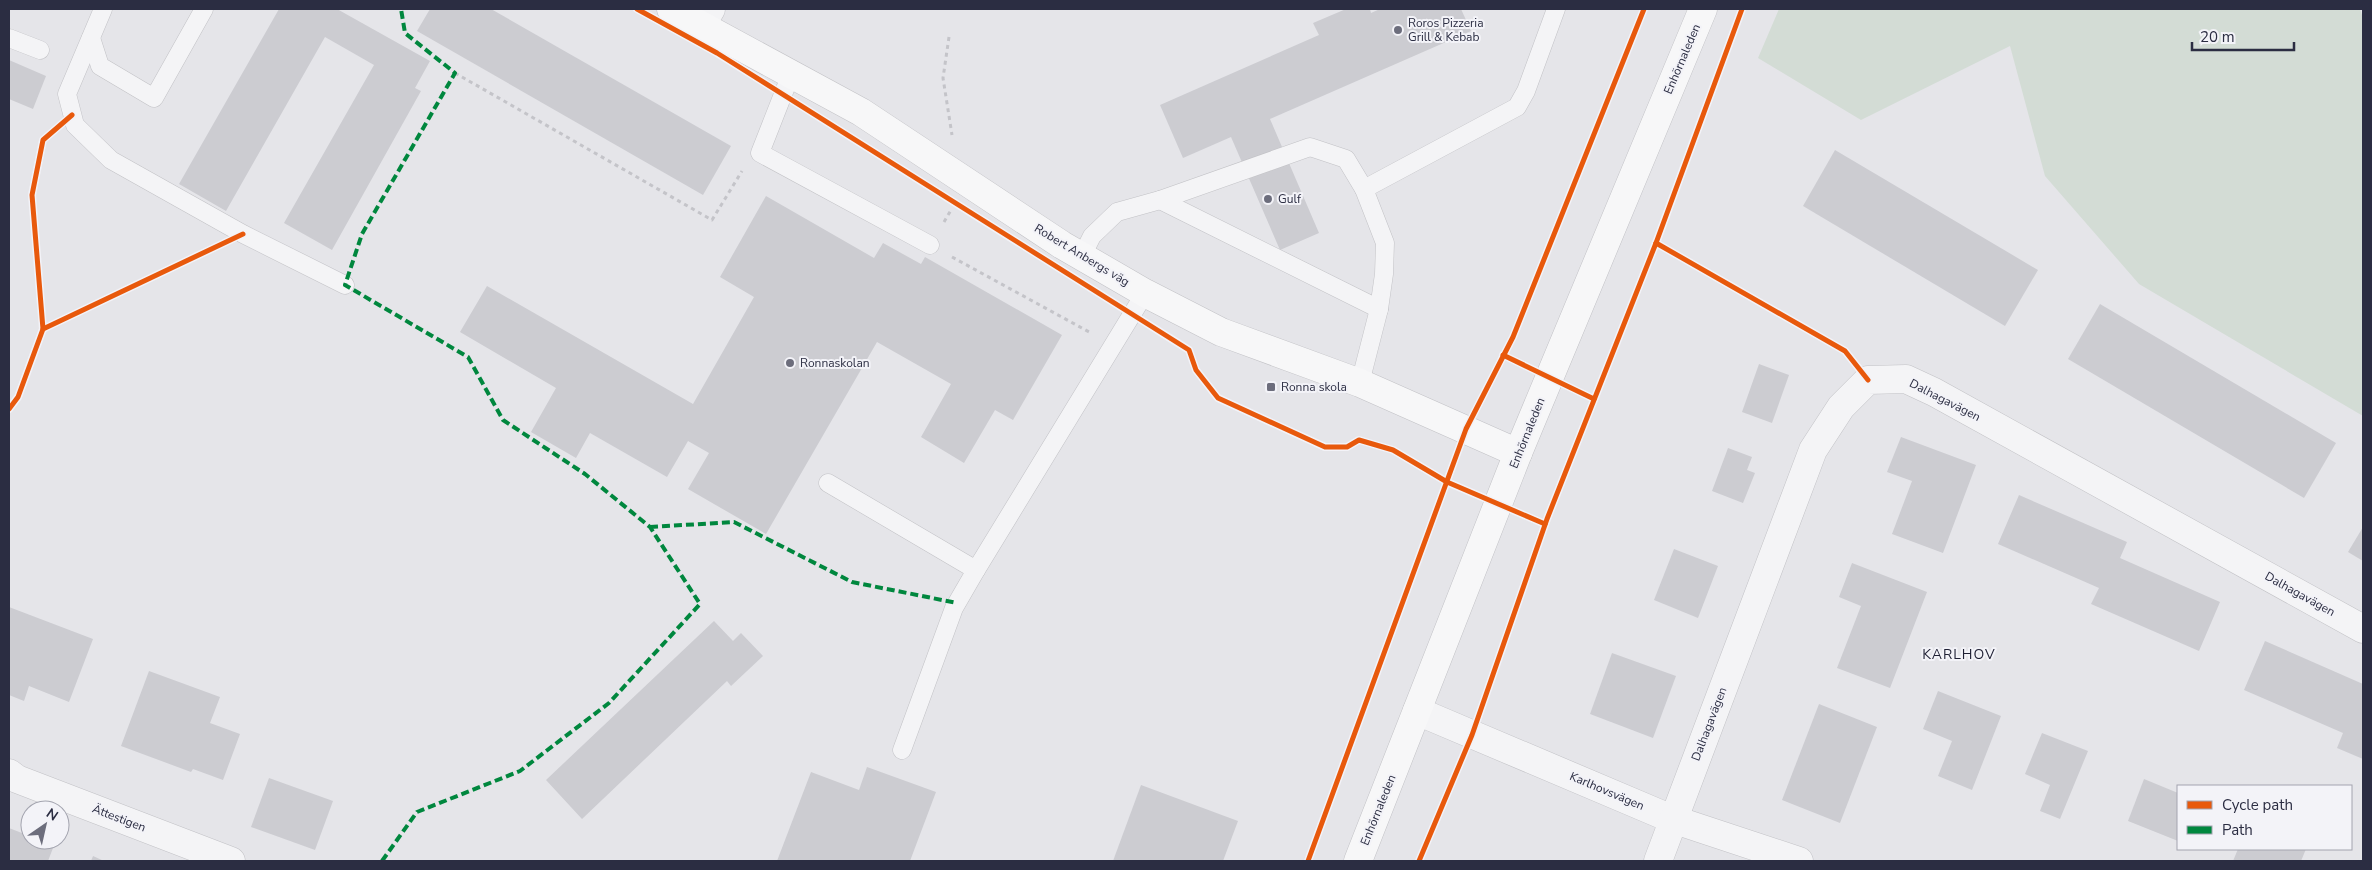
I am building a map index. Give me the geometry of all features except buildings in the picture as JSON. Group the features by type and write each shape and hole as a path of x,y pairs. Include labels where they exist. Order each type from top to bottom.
{"street":[{"name":"Robert Anbergs väg","path":"671,9 706,17 791,74 861,112 1082,256 1145,293 1221,332 1360,383 1518,453"},
{"name":"Enhörnaleden","path":"1358,861 1518,453 1703,9"},
{"name":"Dalhagavägen","path":"1658,861 1672,819 1813,450 1841,407 1868,380 1906,379 1934,392 2363,629"},
{"name":"Karlhovsvägen","path":"1417,712 1672,819 1799,861"},
{"name":"Ättestigen","path":"9,773 17,779 230,861"}],"lane":[{"path":"103,9 67,94 75,125 111,160 243,234 345,285"},
{"path":"91,38 100,66 154,98 204,9"},
{"path":"1364,189 1517,107 1526,91 1556,9"},
{"path":"9,38 40,50"},
{"path":"791,74 760,153 930,245"},
{"path":"1082,256 1092,236 1116,212 1160,200 1310,147 1346,159 1364,189 1385,243 1384,274 1379,309 1360,383"},
{"path":"1160,200 1379,309"},
{"path":"902,750 954,608 1145,293"},
{"path":"828,483 976,570"}],"path":[{"path":"949,36 943,78 952,135 960,142"},
{"path":"455,73 712,220 746,164 760,153"},
{"path":"968,182 930,245 1113,345"}],"shaded area":[{"path":"1779,9 2360,9 2363,18 2363,416 2139,284 2045,176 2010,46 1861,120 1758,58"}],"marked path":[{"path":"382,861 417,812 520,771 609,703 700,604 650,527 585,474 503,420 468,357 345,285 362,234 455,73 405,33 401,9"},
{"path":"650,527 734,522 852,582 957,603"}],"cycle path":[{"path":"637,9 717,53 1189,350 1196,370 1218,398 1325,447 1347,447 1359,440 1393,450 1447,482 1545,524"},
{"path":"1308,861 1466,429 1513,337 1644,9"},
{"path":"1419,861 1472,735 1547,519 1656,243 1742,9"},
{"path":"43,329 32,195 43,140 72,115"},
{"path":"9,409 18,397 43,329 243,234"},
{"path":"1656,243 1845,351 1868,380"},
{"path":"1503,355 1594,399"}],"place":[{"name":"Roros Pizzeria Grill & Kebab","path":"1398,30"},
{"name":"Gulf","path":"1268,199"},
{"name":"Ronnaskolan","path":"790,363"},
{"name":"Ronna skola","path":"1271,387"}],"district":[{"name":"KARLHOV","path":"1959,654"}]}
